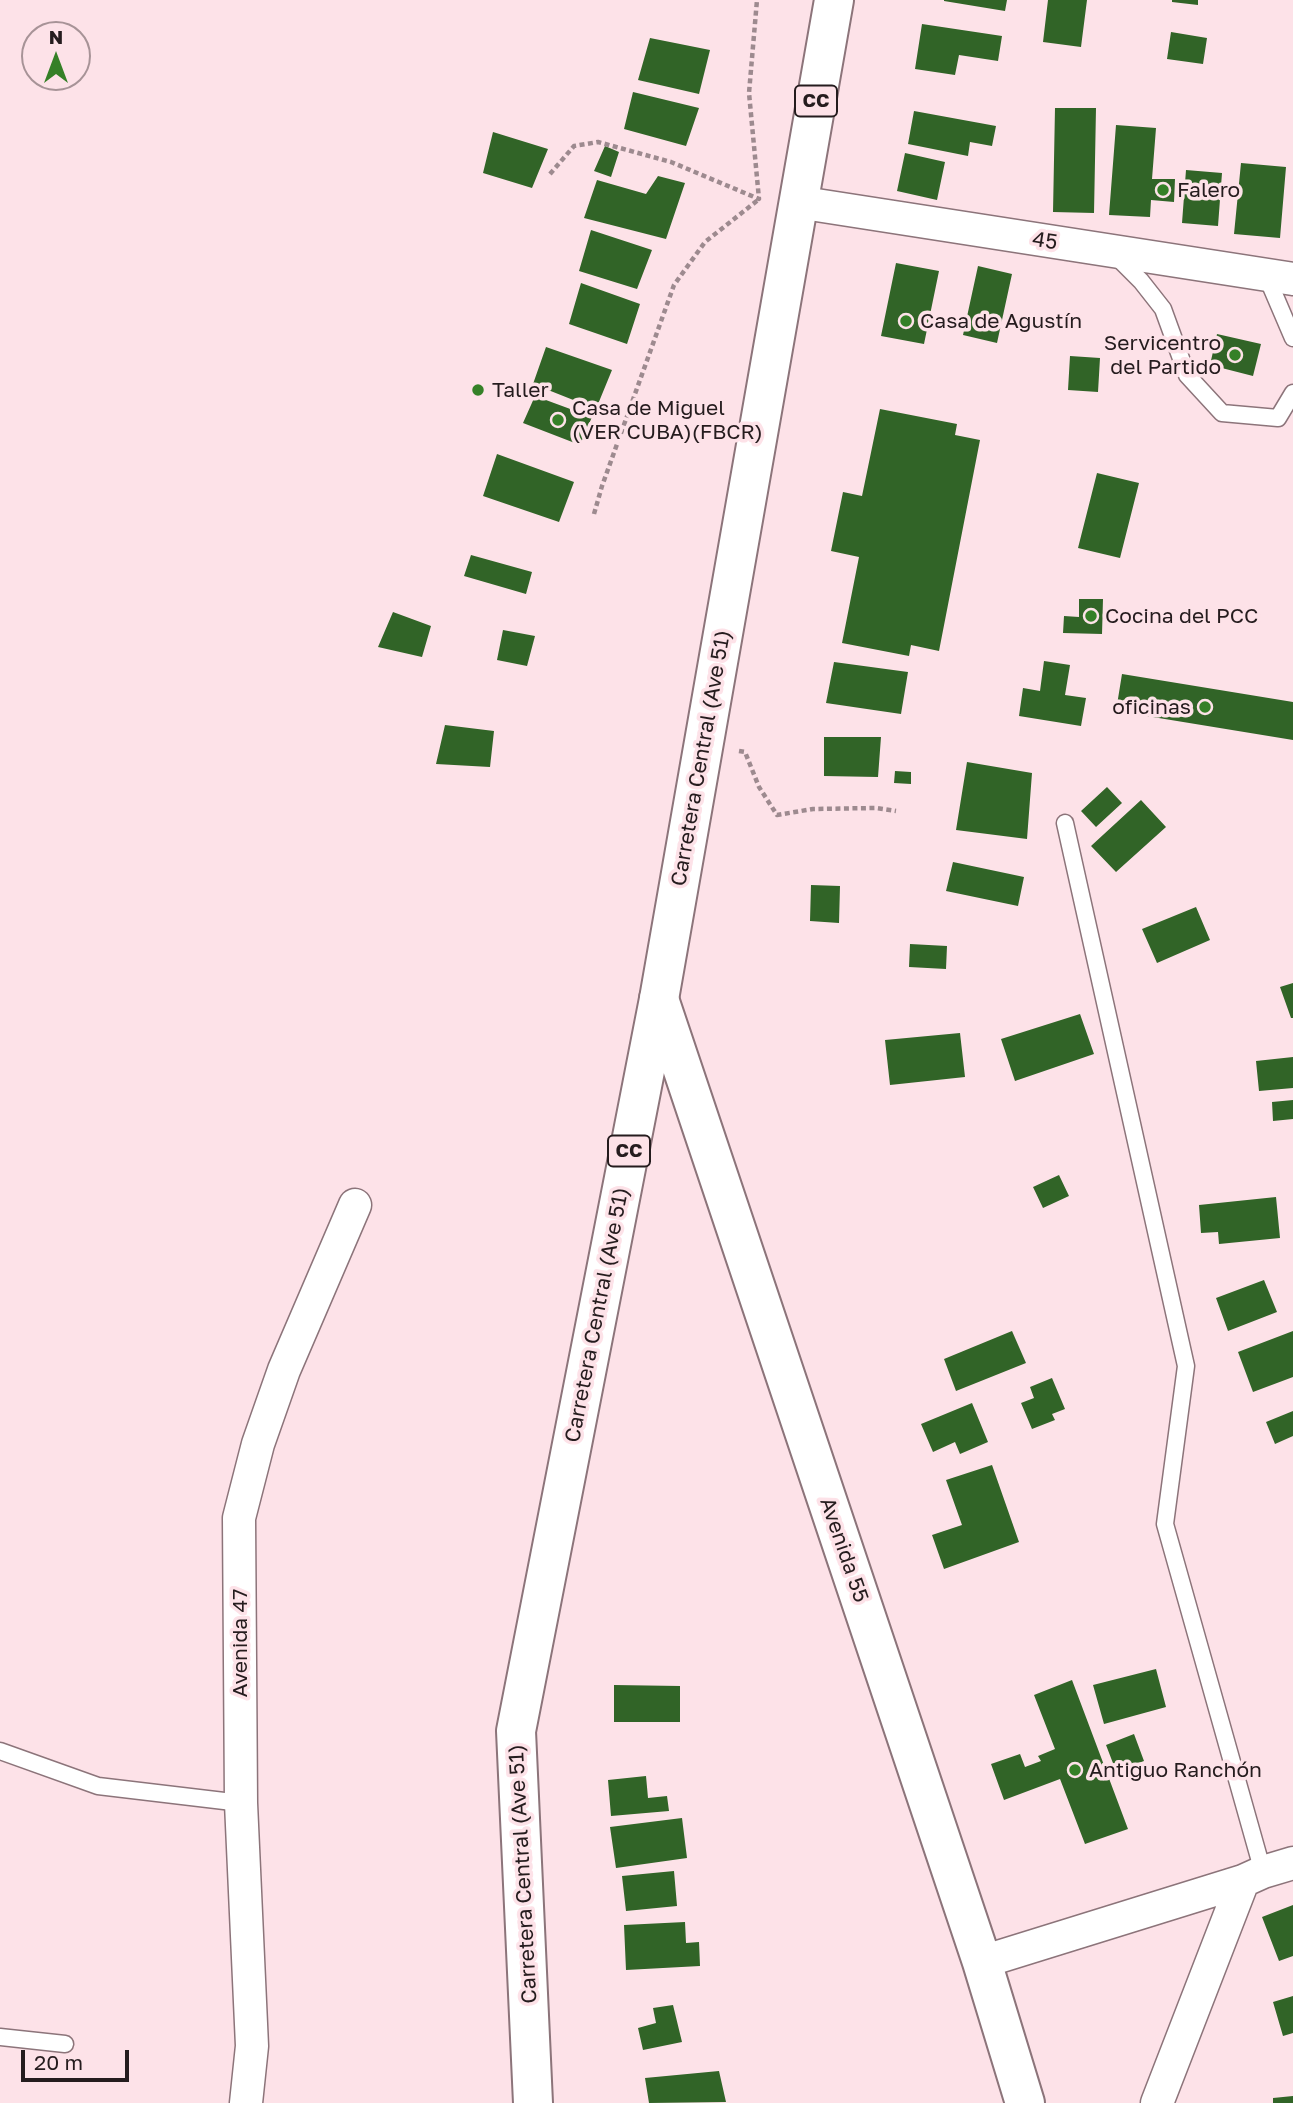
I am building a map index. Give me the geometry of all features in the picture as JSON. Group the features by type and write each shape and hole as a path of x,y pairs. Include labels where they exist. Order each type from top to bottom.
{"main road":[{"name":"CC","path":"797,202 834,0"},
{"name":"Carretera Central (Ave 51)","path":"533,2103 516,1731 659,999 797,202"},
{"name":"Avenida 55","path":"659,999 982,1962 1025,2103"}],"street":[{"name":"45","path":"797,202 1280,277"},
{"name":"Avenida 47","path":"246,2103 252,2046 241,1803 239,1518 258,1444 284,1370 355,1205"},
{"path":"982,1962 1293,1863"},
{"path":"1157,2103 1253,1877"}],"lane":[{"path":"1112,251 1163,309 1187,374 1222,413 1278,418 1293,393"},
{"path":"1280,277 1293,338"},
{"path":"1065,823 1186,1366 1165,1524 1253,1877"},
{"path":"0,1751 98,1786 241,1803"},
{"path":"0,2037 65,2044"}],"path":[{"path":"757,0 749,93 759,199"},
{"path":"550,174 574,146 598,142 671,162 759,199 797,202"},
{"path":"594,514 674,285 705,242 759,199"},
{"path":"703,746 745,752 777,815 813,809 876,808 896,811"}],"building":[{"path":"944,0 1007,0 1005,11"},
{"path":"1048,0 1087,0 1081,47 1043,42"},
{"path":"1198,0 1198,5 1172,2"},
{"path":"922,24 1002,36 998,61 959,55 955,75 915,69"},
{"path":"1171,32 1207,38 1203,64 1167,59"},
{"path":"650,38 710,50 699,94 638,80"},
{"path":"633,92 699,108 686,146 624,129"},
{"path":"1055,108 1096,108 1094,213 1053,212"},
{"path":"914,111 996,126 992,146 970,142 968,156 908,144"},
{"path":"1116,125 1156,128 1152,179 1175,179 1174,202 1151,200 1150,217 1109,215"},
{"path":"493,132 548,149 532,188 483,173"},
{"path":"605,146 619,152 611,177 594,171"},
{"path":"905,153 945,162 937,200 897,191"},
{"path":"1241,163 1286,167 1280,238 1234,234"},
{"path":"1186,170 1222,173 1218,226 1182,223"},
{"path":"658,176 685,183 666,239 584,218 597,180 646,194"},
{"path":"591,230 652,250 637,289 579,271"},
{"path":"896,263 939,271 924,344 881,336"},
{"path":"978,266 1012,274 997,343 963,335"},
{"path":"581,283 640,304 627,344 569,324"},
{"name":"Servicentro del Partido","path":"1217,334 1261,344 1253,376 1210,365"},
{"path":"546,347 612,370 596,409 533,384"},
{"path":"1070,356 1100,358 1098,392 1068,390"},
{"name":"Casa de Miguel (VER CUBA)(FBCR)","path":"535,396 592,417 580,445 523,423"},
{"path":"880,409 957,424 955,435 980,440 939,651 911,645 909,656 842,643 859,557 831,551 843,492 862,496"},
{"path":"497,454 574,482 559,522 483,496"},
{"path":"1097,473 1139,483 1120,558 1078,548"},
{"path":"471,555 532,572 526,594 464,576"},
{"name":"Cocina del PCC","path":"1079,599 1103,599 1102,634 1063,633 1064,616 1079,617"},
{"path":"393,612 431,626 422,657 378,647"},
{"path":"503,630 535,636 527,666 497,660"},
{"path":"1044,661 1070,665 1065,695 1086,698 1081,726 1019,716 1023,688 1040,691"},
{"path":"834,662 908,672 901,714 826,703"},
{"name":"oficinas","path":"1122,674 1293,702 1293,740 1116,711"},
{"path":"445,725 494,731 490,767 436,764"},
{"path":"824,737 881,737 878,777 824,776"},
{"path":"967,762 1032,773 1027,839 956,830"},
{"path":"895,771 911,772 911,784 894,783"},
{"path":"1107,787 1122,803 1096,827 1081,811"},
{"path":"1141,800 1166,827 1116,872 1091,846"},
{"path":"953,862 1024,877 1018,906 946,891"},
{"path":"811,885 840,886 839,923 810,921"},
{"path":"1196,907 1210,940 1157,963 1142,929"},
{"path":"910,944 947,946 946,969 909,967"},
{"path":"1293,983 1293,1018 1291,1018 1280,987"},
{"path":"1080,1014 1094,1054 1015,1081 1001,1039"},
{"path":"960,1033 965,1077 890,1085 885,1040"},
{"path":"1293,1057 1293,1088 1259,1091 1256,1061"},
{"path":"1293,1100 1293,1119 1273,1121 1272,1102"},
{"path":"1059,1175 1069,1196 1043,1208 1033,1187"},
{"path":"1276,1197 1280,1238 1219,1244 1218,1232 1201,1233 1199,1205"},
{"path":"1264,1280 1277,1312 1228,1331 1216,1298"},
{"path":"1012,1331 1026,1363 956,1391 944,1359"},
{"path":"1293,1331 1293,1377 1253,1392 1238,1352"},
{"path":"1052,1378 1065,1409 1052,1414 1055,1420 1032,1429 1021,1403 1034,1398 1030,1387"},
{"path":"972,1403 988,1442 960,1454 955,1442 933,1452 921,1424"},
{"path":"1293,1411 1293,1436 1275,1444 1266,1422"},
{"path":"992,1465 1019,1542 944,1569 932,1535 962,1525 946,1480"},
{"path":"1156,1669 1166,1707 1104,1724 1093,1685"},
{"name":"Antiguo Ranchón","path":"1072,1680 1128,1829 1085,1844 1060,1779 1004,1800 991,1764 1020,1754 1025,1767 1041,1761 1038,1756 1055,1749 1034,1695"},
{"path":"614,1685 680,1686 680,1722 614,1722"},
{"path":"1134,1734 1144,1761 1116,1771 1106,1745"},
{"path":"646,1776 648,1798 667,1796 669,1811 611,1816 608,1780"},
{"path":"682,1818 687,1858 616,1868 610,1827"},
{"path":"674,1871 677,1906 626,1911 622,1876"},
{"path":"1293,1905 1293,1956 1279,1961 1262,1917"},
{"path":"685,1922 686,1943 699,1942 700,1966 626,1970 624,1925"},
{"path":"1293,1996 1293,2033 1283,2036 1273,2002"},
{"path":"673,2005 682,2042 643,2050 638,2028 656,2023 653,2008"},
{"path":"719,2071 726,2102 649,2103 645,2078"},
{"path":"1293,2096 1293,2103 1273,2103 1273,2098"}],"place":[{"name":"Falero","path":"1163,190"},
{"name":"Casa de Agustín","path":"906,321"},
{"name":"Servicentro del Partido","path":"1235,355"},
{"name":"Taller","path":"478,390"},
{"name":"Casa de Miguel (VER CUBA)(FBCR)","path":"558,420"},
{"name":"Cocina del PCC","path":"1091,616"},
{"name":"oficinas","path":"1205,707"},
{"name":"Antiguo Ranchón","path":"1075,1770"}]}
